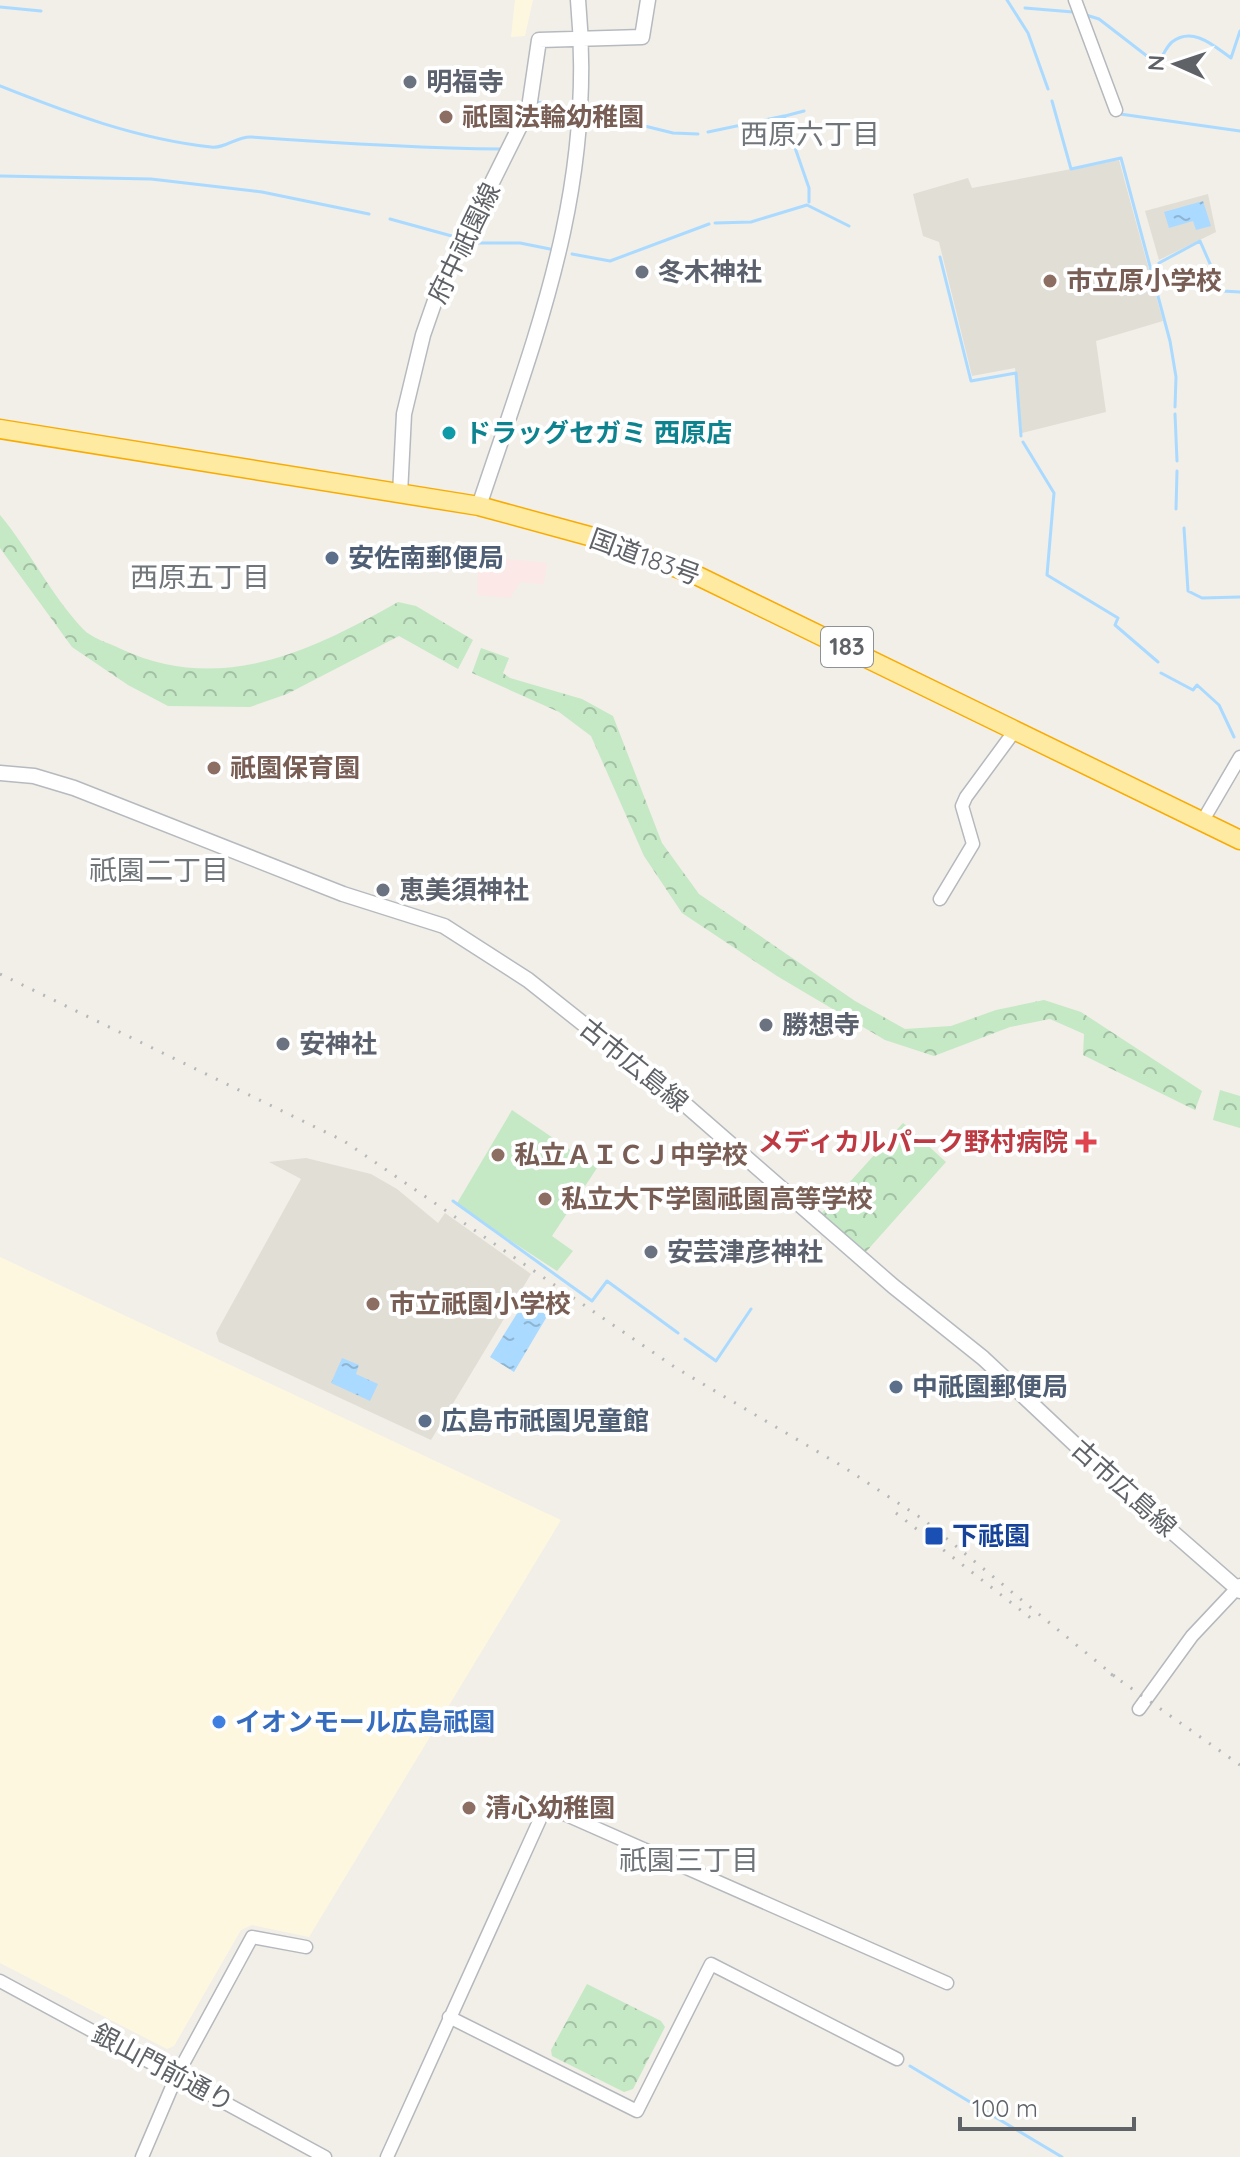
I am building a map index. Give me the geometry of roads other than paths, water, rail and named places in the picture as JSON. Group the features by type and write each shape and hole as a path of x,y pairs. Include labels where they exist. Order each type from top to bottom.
{"highway":[{"name":"国道183号","path":"0,429 479,506 600,539 698,576 1240,840"}],"main road":[{"path":"479,506 538,338 561,252 574,185 582,111 578,0"},
{"name":"府中祇園線","path":"400,494 404,414 423,335 439,289 529,108 539,40 642,37 648,0"},
{"name":"古市広島線","path":"0,773 34,776 74,788 343,894 444,926 481,948 528,980 688,1107 893,1286 983,1358 1115,1482 1239,1588"}],"street":[{"path":"1075,0 1116,110"},
{"path":"940,899 973,844 962,806 968,792 1016,729"},
{"path":"1202,822 1240,757"},
{"path":"1139,1709 1192,1636 1239,1588"},
{"path":"387,2157 546,1806 947,1983"},
{"path":"142,2157 177,2075 252,1937 306,1947"},
{"path":"449,2017 637,2111 711,1964 897,2059"},
{"name":"銀山門前通り","path":"0,1981 325,2157"}],"water":[{"path":"1203,201 1211,226 1196,230 1193,221 1169,228 1164,212"},
{"path":"526,1299 549,1313 514,1372 490,1357"},
{"path":"342,1358 359,1365 356,1374 378,1384 370,1401 331,1383"}],"waterway":[{"path":"1007,0 1028,33 1048,89"},
{"path":"0,7 41,11"},
{"path":"1025,8 1073,12"},
{"path":"1086,15 1099,19 1156,63 1172,42 1188,36 1210,43 1231,58 1240,31"},
{"path":"0,86 130,131 211,147 252,137 502,149"},
{"path":"1052,101 1071,169 1121,158 1170,341 1176,377 1175,407"},
{"path":"536,102 570,108"},
{"path":"785,116 804,111"},
{"path":"592,113 673,133 698,134"},
{"path":"1120,114 1240,131"},
{"path":"708,132 784,116 809,188 809,202"},
{"path":"0,176 151,179 262,192 369,214"},
{"path":"715,223 751,222 807,205 849,226"},
{"path":"390,219 459,238"},
{"path":"572,254 610,261 709,224"},
{"path":"1159,263 1200,241 1222,291 1240,292"},
{"path":"470,243 520,243 550,249"},
{"path":"940,257 971,381 1016,373 1021,436"},
{"path":"1175,414 1177,461"},
{"path":"1023,442 1054,493 1047,575 1118,618 1115,625 1158,662"},
{"path":"1176,509 1177,471"},
{"path":"1184,528 1188,591 1202,598 1240,597"},
{"path":"1161,673 1193,690 1197,685 1219,705 1234,737"},
{"path":"453,1201 592,1301 607,1281 678,1333"},
{"path":"685,1339 716,1361 751,1309"},
{"path":"910,2066 1062,2157"}],"railway":[{"path":"0,974 344,1141 676,1368 842,1466 924,1520 1118,1679"},
{"path":"896,1513 1032,1619"},
{"path":"1111,1674 1240,1765"}],"place":[{"name":"明福寺","path":"410,82"},
{"name":"祇園法輪幼稚園","path":"446,117"},
{"name":"冬木神社","path":"642,272"},
{"name":"市立原小学校","path":"1050,281"},
{"name":"ドラッグセガミ 西原店","path":"449,433"},
{"name":"安佐南郵便局","path":"332,558"},
{"name":"祇園保育園","path":"214,768"},
{"name":"恵美須神社","path":"383,890"},
{"name":"勝想寺","path":"766,1025"},
{"name":"安神社","path":"283,1044"},
{"name":"メディカルパーク野村病院","path":"1086,1142"},
{"name":"私立ＡＩＣＪ中学校","path":"498,1155"},
{"name":"私立大下学園祗園高等学校","path":"545,1199"},
{"name":"安芸津彦神社","path":"651,1252"},
{"name":"市立祇園小学校","path":"373,1304"},
{"name":"中祇園郵便局","path":"896,1387"},
{"name":"広島市祇園児童館","path":"425,1421"},
{"name":"下祗園","path":"934,1536"},
{"name":"イオンモール広島祇園","path":"219,1722"},
{"name":"清心幼稚園","path":"469,1808"}],"district":[{"name":"西原六丁目","path":"810,134"},
{"name":"西原五丁目","path":"200,577"},
{"name":"祇園二丁目","path":"159,870"},
{"name":"祇園三丁目","path":"689,1860"}]}
